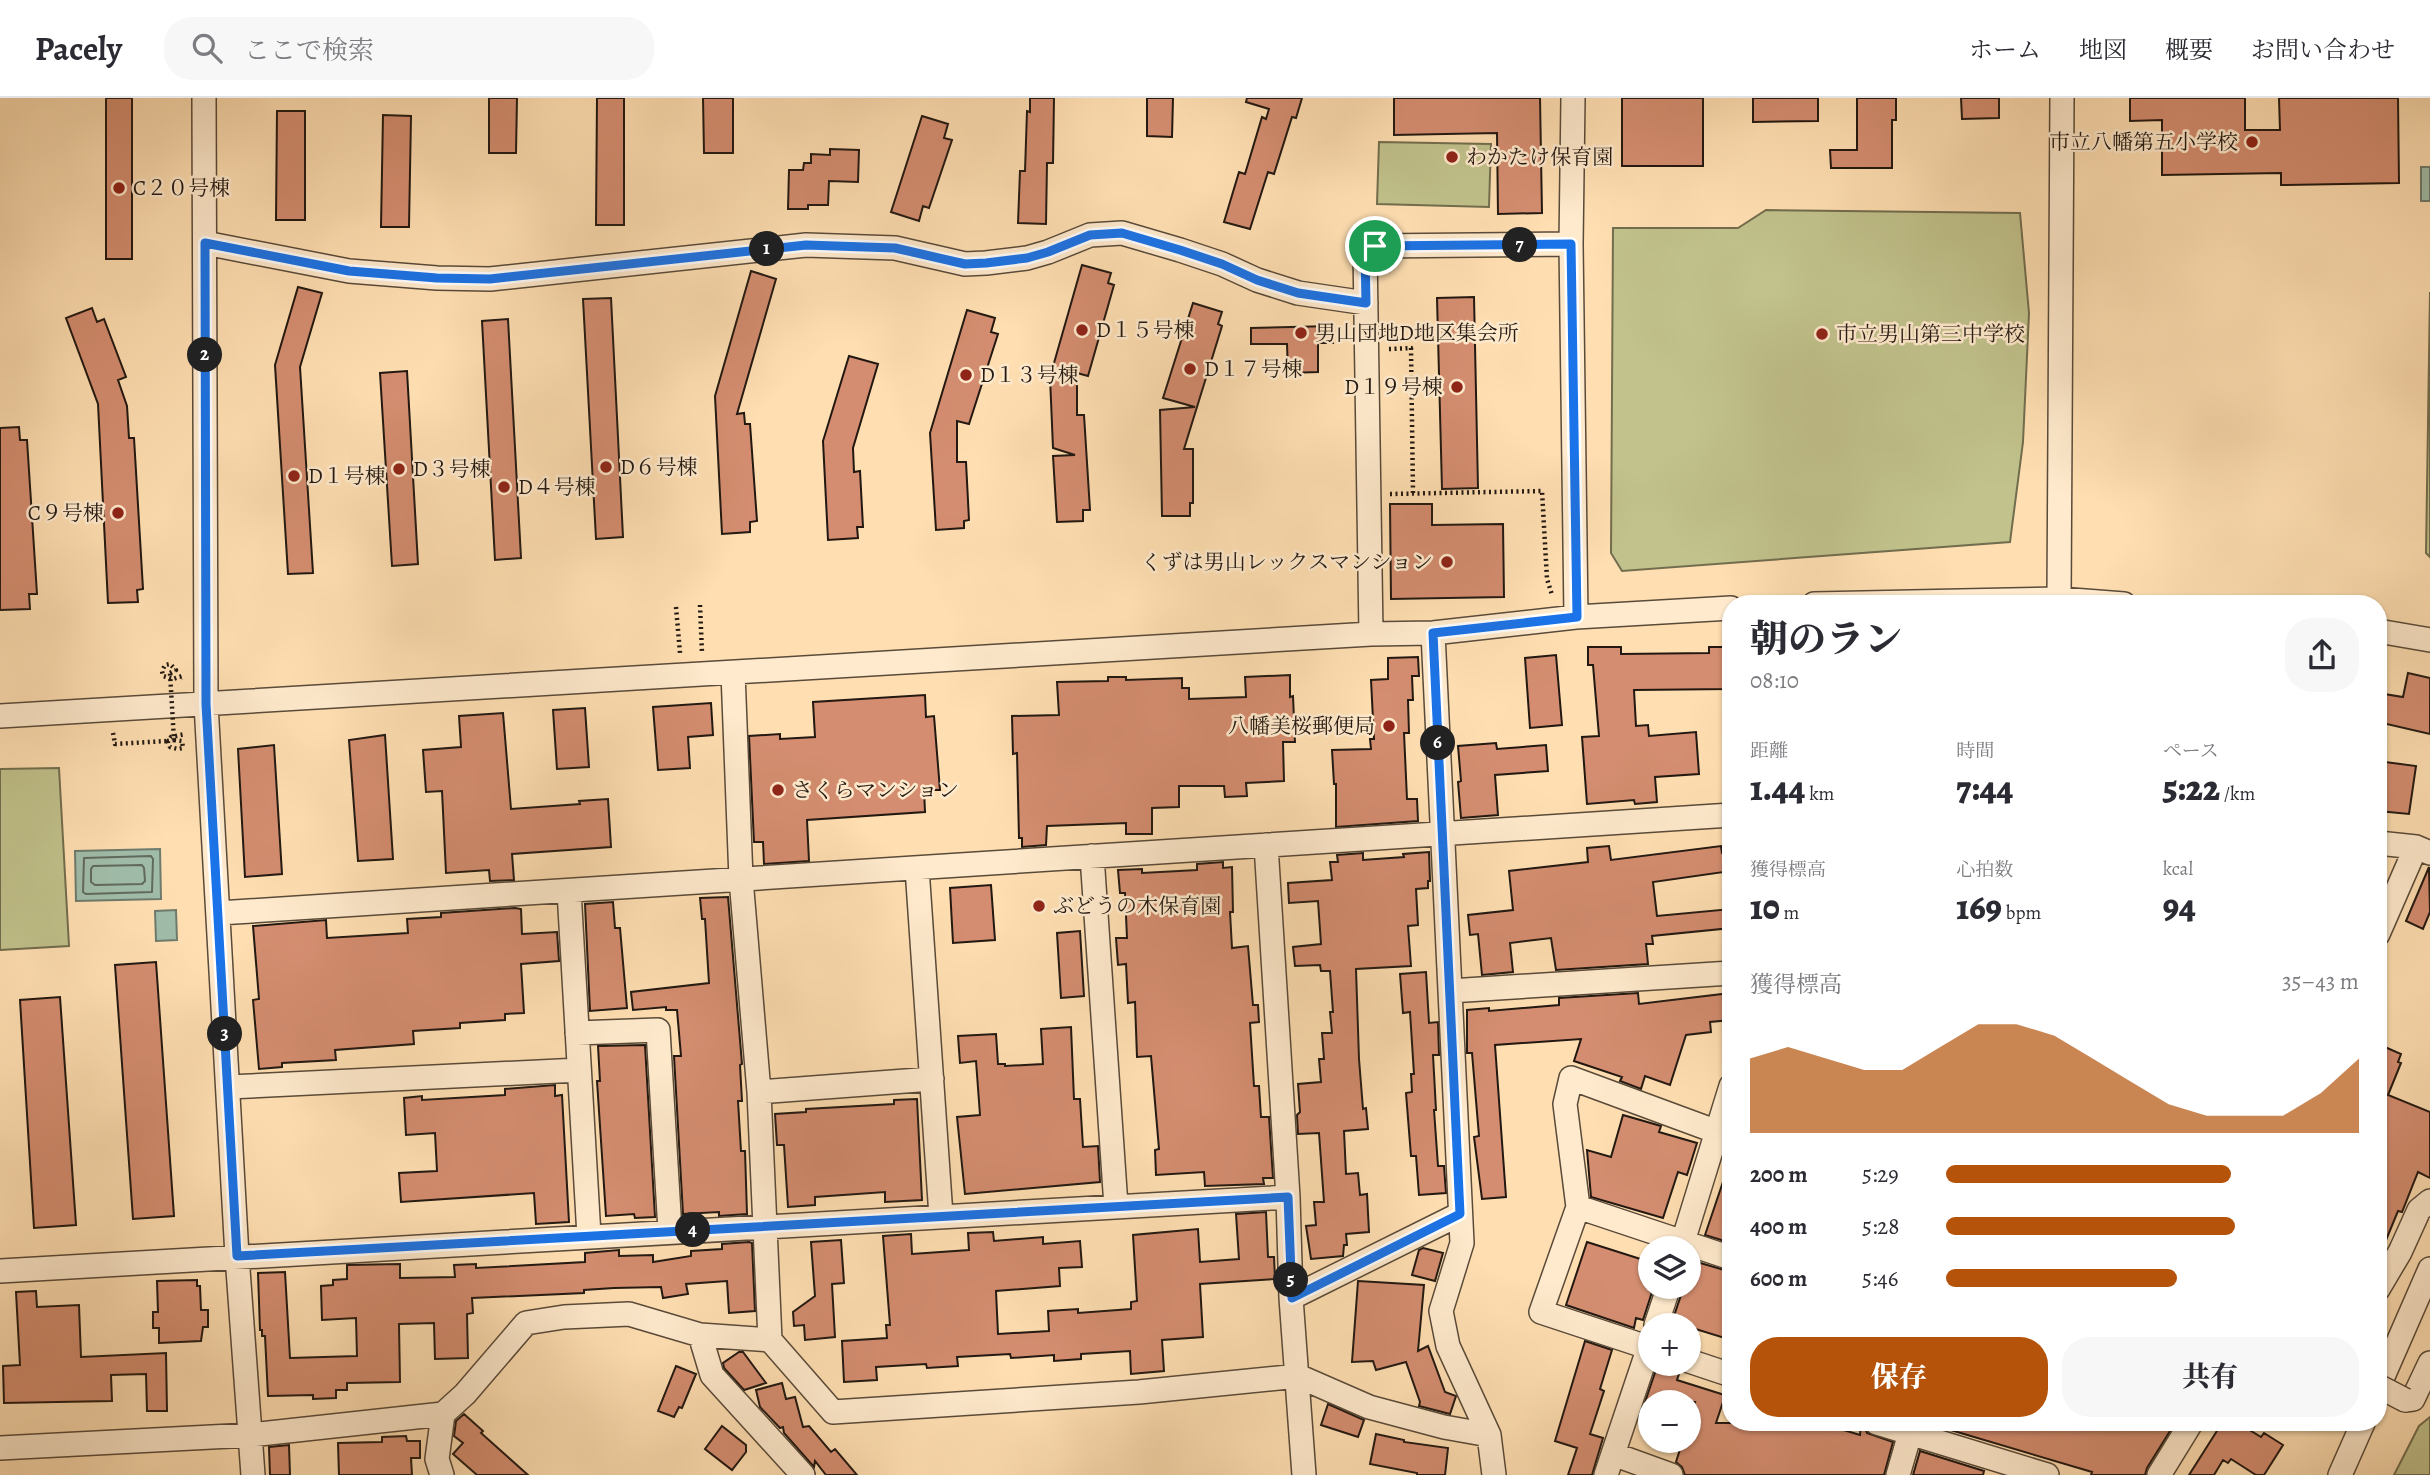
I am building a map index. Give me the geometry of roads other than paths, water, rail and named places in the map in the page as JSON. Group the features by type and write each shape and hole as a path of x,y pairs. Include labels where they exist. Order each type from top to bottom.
{"street":[{"path":"204,98 206,704 237,1256 253,1475"},
{"path":"1573,98 1571,244 1577,617"},
{"path":"2059,595 2062,98"},
{"path":"205,243 349,271 490,279 806,245 895,248 965,264 986,263 1038,255 1090,235 1122,233 1222,264 1257,280 1298,293 1366,303"},
{"path":"1371,634 1365,251 1375,246 1571,244"},
{"path":"0,716 1371,634 1433,633 1577,617 1722,609"},
{"path":"1433,633 1462,1243 1441,1311 1448,1346 1489,1435 1494,1475"},
{"path":"2387,633 2430,640"},
{"path":"733,673 741,879 758,1092 770,1340 834,1412 1139,1392 1298,1376 1369,1407 1444,1427 1489,1435"},
{"path":"219,913 1722,816"},
{"path":"2387,844 2423,850 2387,917"},
{"path":"1266,845 1304,1475"},
{"path":"1092,856 1116,1206"},
{"path":"917,868 941,1216"},
{"path":"569,891 589,1236"},
{"path":"1450,991 1722,974"},
{"path":"577,1033 658,1030 670,1231"},
{"path":"228,1087 579,1070"},
{"path":"1638,1343 1541,1312 1578,1207 1565,1104 1571,1078 1722,1134"},
{"path":"758,1092 932,1079"},
{"path":"1685,1236 1722,1140"},
{"path":"0,1271 1288,1197"},
{"path":"2387,1274 2419,1210 2430,1201"},
{"path":"1578,1207 1657,1236"},
{"path":"1292,1298 1460,1214"},
{"path":"1701,1250 1722,1256"},
{"path":"2387,1367 2430,1269"},
{"path":"0,1448 250,1435 443,1414 465,1394 526,1323 564,1317 629,1314 700,1335 770,1340"},
{"path":"700,1335 712,1375 803,1475"},
{"path":"2387,1391 2405,1400 2413,1399 2430,1363"},
{"path":"1701,1365 1722,1372"},
{"path":"1640,1376 1610,1465 1671,1475"},
{"path":"442,1475 437,1459 443,1414"},
{"path":"1898,1475 1910,1431"},
{"path":"1920,1431 2048,1475"},
{"path":"2159,1475 2186,1431"},
{"path":"2340,1475 2359,1431"}],"water":[{"path":"2421,167 2430,167 2430,201 2421,201"},
{"path":"160,849 161,899 76,901 75,851"},
{"path":"176,910 177,940 156,941 155,911"}],"place":[{"name":"市立八幡第五小学校","path":"2252,142"},
{"name":"わかたけ保育園","path":"1452,157"},
{"name":"C２０号棟","path":"119,188"},
{"name":"D１５号棟","path":"1082,330"},
{"name":"男山団地D地区集会所","path":"1301,333"},
{"name":"市立男山第三中学校","path":"1822,334"},
{"name":"D１７号棟","path":"1190,369"},
{"name":"D１３号棟","path":"966,375"},
{"name":"D１９号棟","path":"1457,387"},
{"name":"D６号棟","path":"606,467"},
{"name":"D３号棟","path":"399,469"},
{"name":"D１号棟","path":"294,476"},
{"name":"D４号棟","path":"504,487"},
{"name":"C９号棟","path":"118,513"},
{"name":"くずは男山レックスマンション","path":"1447,562"},
{"name":"八幡美桜郵便局","path":"1389,726"},
{"name":"さくらマンション","path":"778,790"},
{"name":"ぶどうの木保育園","path":"1039,906"}]}
